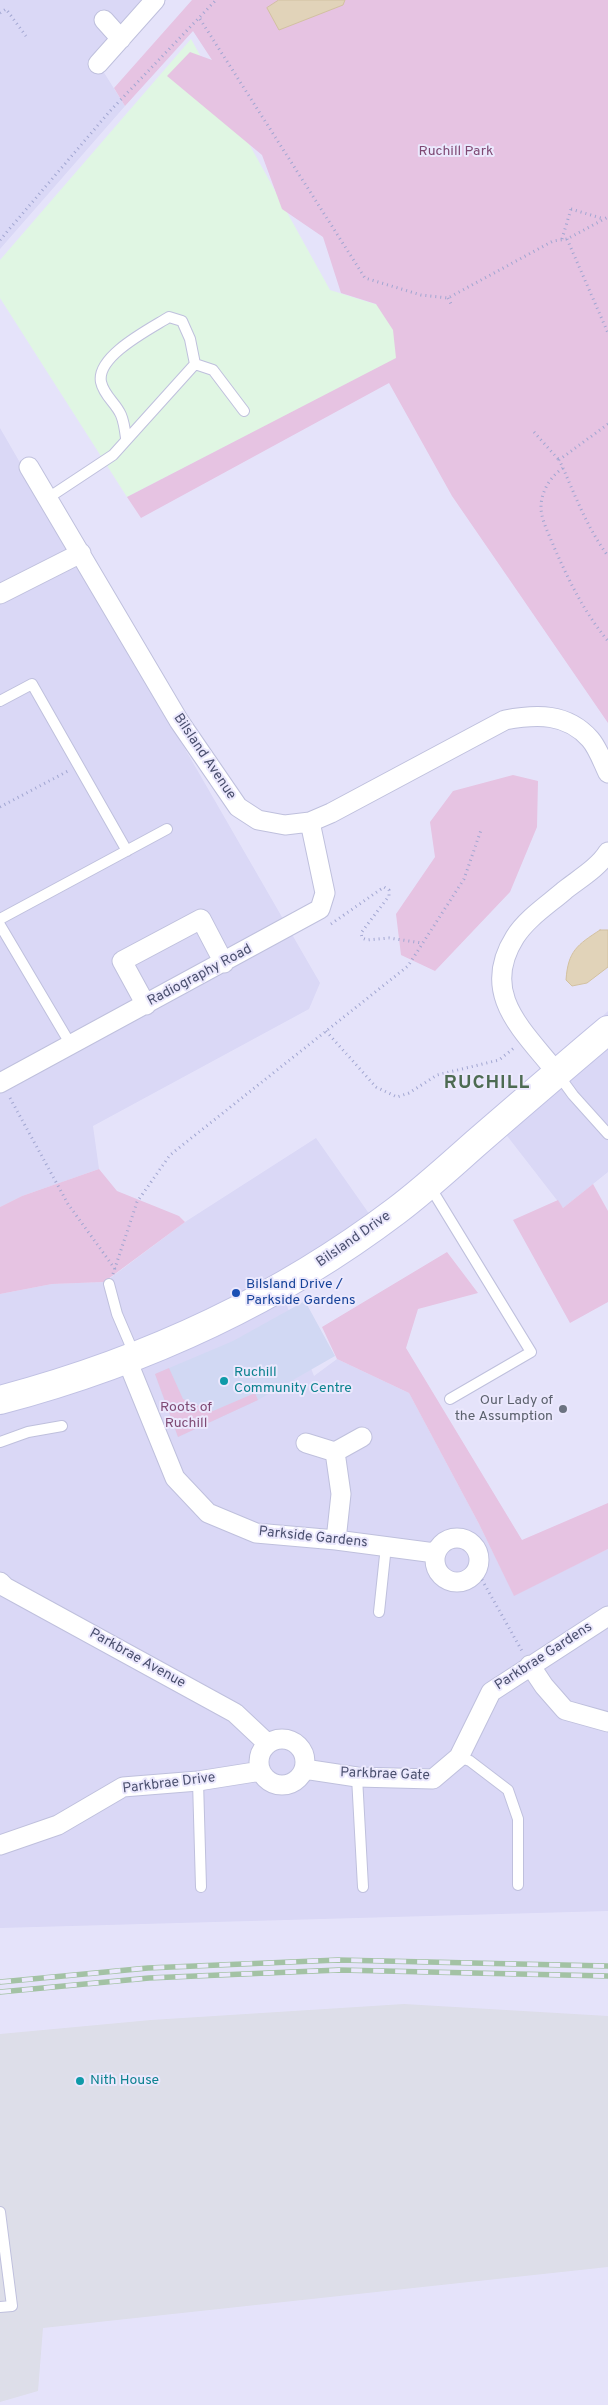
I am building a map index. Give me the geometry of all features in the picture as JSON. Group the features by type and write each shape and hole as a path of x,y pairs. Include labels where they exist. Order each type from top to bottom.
{"main road":[{"name":"Bilsland Drive","path":"0,1400 61,1383 131,1358 192,1333 270,1294 376,1226 608,1030"}],"street":[{"path":"98,64 155,0"},
{"path":"104,20 121,39"},
{"name":"Bilsland Avenue","path":"29,468 179,720 238,807 258,820 285,825 310,822 331,813 505,720 529,715 549,716 571,723 591,740 608,774"},
{"path":"0,594 81,553"},
{"name":"Radiography Road","path":"1,1082 320,910 324,893 310,822"},
{"path":"557,1073 511,1015 502,994 501,970 515,936 608,852"},
{"path":"146,1005 122,961 201,919 224,963"},
{"name":"Parkside Gardens","path":"131,1358 175,1478 208,1513 256,1533 336,1540 435,1553"},
{"path":"306,1444 335,1452 362,1437"},
{"path":"335,1452 341,1494 336,1540"},
{"path":"449,1540 466,1540 475,1545 478,1552 478,1571 468,1579 456,1583 446,1580 438,1572 434,1564 435,1553 440,1546 449,1540"},
{"name":"Parkbrae Avenue","path":"0,1582 5,1588 235,1713 268,1744"},
{"name":"Parkbrae Gardens","path":"459,1757 491,1692 608,1616"},
{"path":"530,1665 544,1686 565,1710 608,1722"},
{"path":"281,1739 295,1743 304,1754 304,1769 294,1781 287,1784 272,1782 261,1771 260,1756 268,1744 281,1739"},
{"name":"Parkbrae Gate","path":"304,1769 357,1777 433,1779 459,1757"},
{"name":"Parkbrae Drive","path":"0,1845 58,1825 123,1787 198,1781 261,1771"}],"lane":[{"path":"126,438 121,414 107,397 101,380 107,360 168,317 182,321 190,339 195,364"},
{"path":"195,364 213,370 244,411"},
{"path":"48,498 113,455 126,438 195,364"},
{"path":"0,701 32,684 127,851"},
{"path":"0,919 167,829"},
{"path":"0,925 71,1045"},
{"path":"557,1073 572,1095 608,1134"},
{"path":"428,1184 531,1352 450,1399"},
{"path":"109,1284 131,1358"},
{"path":"0,1442 28,1432 62,1426"},
{"name":"Parkside Gardens","path":"379,1612 386,1546"},
{"path":"459,1757 470,1761 508,1790 518,1819 518,1885"},
{"path":"357,1777 363,1887"},
{"path":"198,1781 201,1887"},
{"path":"0,2212 12,2306 0,2307"}],"path":[{"path":"0,240 110,111 200,19 216,0"},
{"path":"0,13 6,9 26,36"},
{"path":"200,19 365,278 421,295 448,298 553,241 567,238 606,218"},
{"path":"562,240 570,208 606,218"},
{"path":"567,238 608,333"},
{"path":"448,298 451,304"},
{"path":"559,460 608,424"},
{"path":"534,432 559,460 590,526 608,556"},
{"path":"563,468 552,476 543,495 541,507 545,524 573,590 592,620 608,640"},
{"path":"0,807 79,766"},
{"path":"109,1284 137,1202 170,1155 408,966 464,879 481,830"},
{"path":"306,918 322,926 329,926 384,887 389,890 389,896 361,933 362,938 367,940 389,938 422,944"},
{"path":"326,1032 376,1087 397,1097 409,1093 437,1075 499,1060 528,1036"},
{"path":"1,1082 68,1204 115,1269 118,1277"},
{"path":"478,1571 530,1665"}],"shaded area":[{"path":"0,0 166,0 103,71 125,106 0,249"},
{"path":"279,0 345,0 343,5 279,30 267,8"},
{"path":"191,39 330,290 420,318 556,246 396,359 127,497 0,298 0,260"},
{"path":"0,428 320,983 309,1009 93,1126 99,1169 22,1196 0,1207"},
{"path":"600,930 608,930 608,967 587,983 572,986 566,980 572,955 585,940"},
{"path":"608,1011 608,1172 563,1208 494,1119"},
{"path":"316,1138 370,1215 275,1275 314,1376 337,1359 409,1393 479,1524 514,1595 608,1549 608,1911 0,1928 0,1294 52,1284 105,1282 185,1222"},
{"path":"305,1301 335,1356 258,1400 178,1437 155,1374 233,1341"},
{"path":"404,2004 608,2016 608,2267 43,2328 38,2391 0,2402 0,2034 151,2020"}],"green space":[{"name":"Ruchill Park","path":"192,0 608,0 608,723 452,496 389,383 141,518 127,497 396,358 393,330 376,304 341,293 323,237 282,209 262,155 167,76 190,52 212,60 193,31 125,106 114,88"},
{"path":"513,775 538,781 537,827 510,892 435,971 401,955 396,914 435,857 430,822 453,791"},
{"path":"99,1169 117,1191 179,1216 185,1222 104,1282 52,1284 0,1294 0,1207 22,1196"},
{"path":"593,1184 608,1211 608,1302 570,1323 513,1220 558,1200 563,1208"},
{"path":"447,1252 478,1293 418,1309 406,1348 522,1540 608,1503 608,1549 514,1596 479,1524 409,1393 337,1359 322,1327"},
{"name":"Roots of Ruchill","path":"169,1368 183,1399 213,1411 255,1393 258,1400 178,1437 155,1374"}],"railway":[{"path":"0,1982 148,1968 338,1960 608,1966"},
{"path":"0,1992 149,1978 339,1970 608,1976"}],"place":[{"name":"Bilsland Drive / Parkside Gardens","path":"236,1293"},
{"name":"Ruchill Community Centre","path":"224,1381"},
{"name":"Our Lady of the Assumption","path":"563,1409"},
{"name":"Nith House","path":"80,2081"}],"district":[{"name":"RUCHILL","path":"487,1084"}]}
